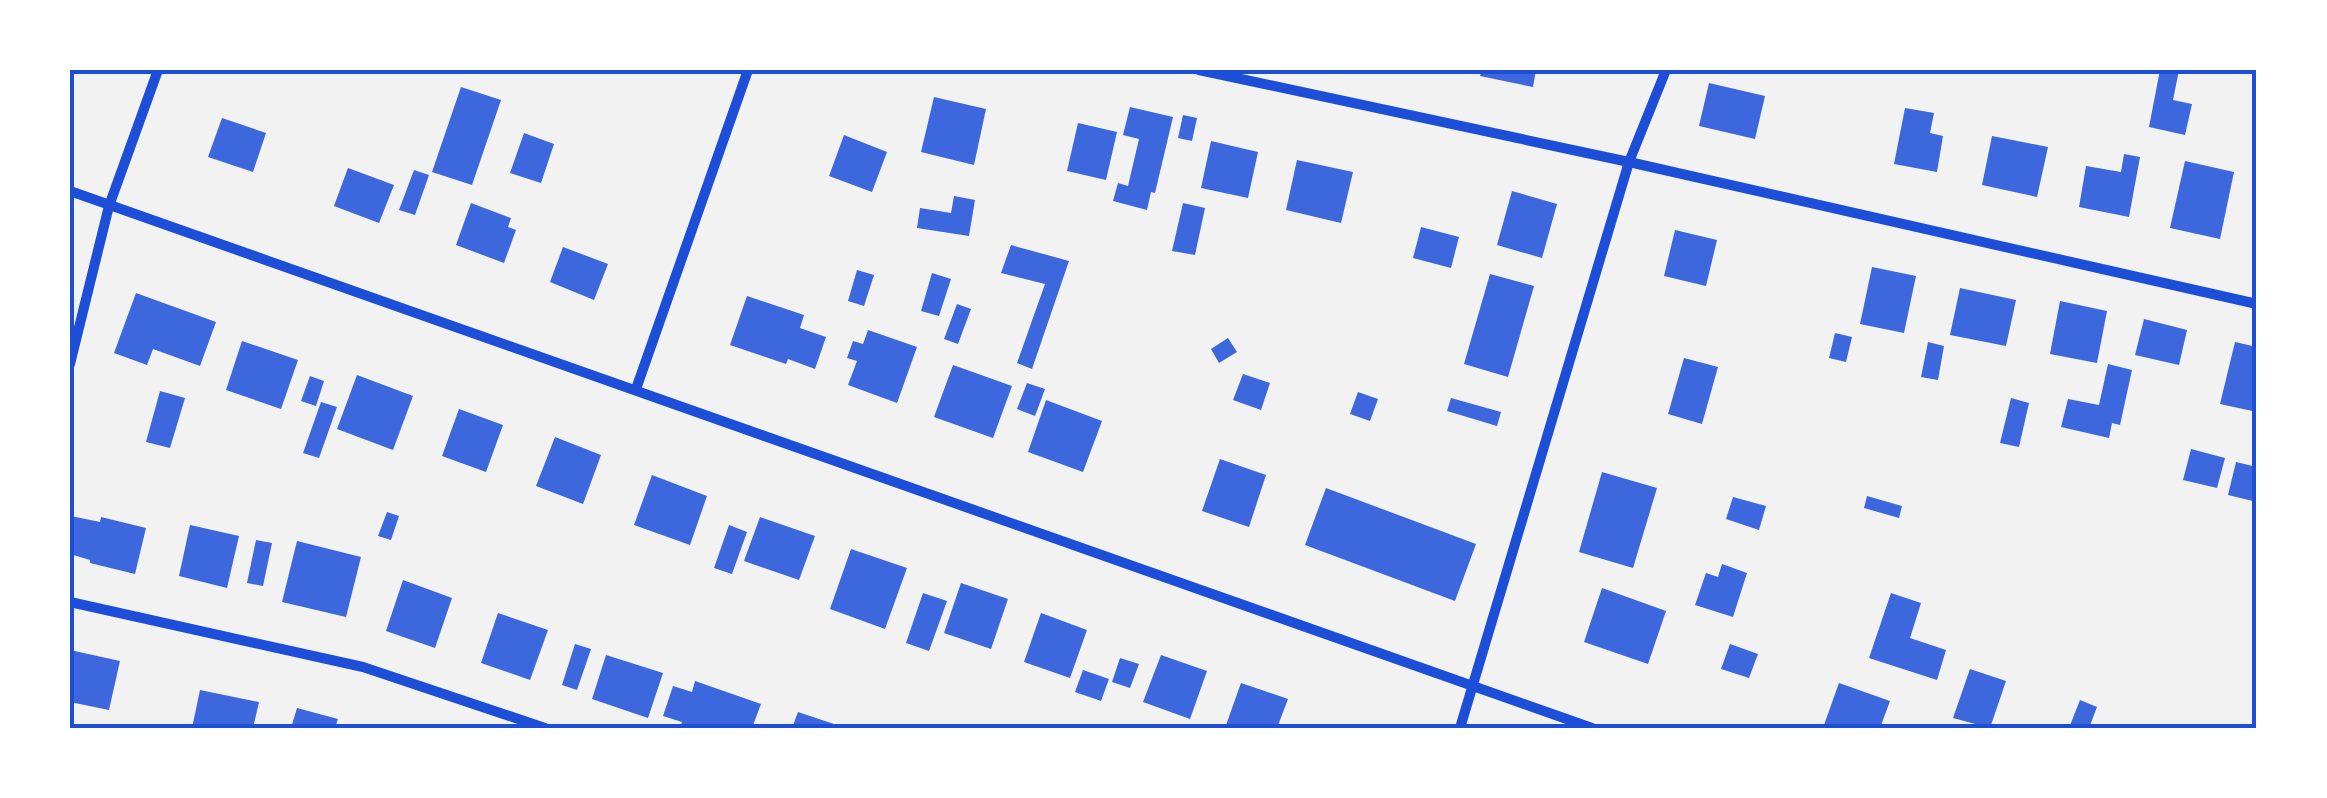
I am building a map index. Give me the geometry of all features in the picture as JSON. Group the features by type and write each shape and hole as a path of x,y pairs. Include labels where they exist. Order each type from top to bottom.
{"street":[{"path":"70,364 109,206 158,70"},
{"path":"636,389 748,70"},
{"path":"1199,70 1630,162 2257,304"},
{"path":"1460,728 1630,162 1666,70"},
{"path":"70,191 1592,728"},
{"path":"70,602 362,667 546,728"}],"building":[{"path":"1482,70 1536,70 1533,87 1480,76"},
{"path":"2160,70 2179,70 2173,100 2192,104 2185,135 2149,127"},
{"path":"1709,83 1765,96 1755,139 1699,126"},
{"path":"461,87 501,100 472,185 432,172"},
{"path":"934,97 986,109 974,165 921,152"},
{"path":"1130,107 1173,117 1155,193 1151,192 1147,210 1113,201 1118,183 1128,186 1139,139 1123,135"},
{"path":"1905,108 1934,113 1930,133 1943,136 1937,172 1894,164"},
{"path":"1183,115 1197,118 1192,141 1178,138"},
{"path":"222,118 266,133 253,172 208,157"},
{"path":"1078,123 1117,132 1106,180 1067,171"},
{"path":"524,133 554,144 541,183 510,173"},
{"path":"844,135 887,152 872,192 829,176"},
{"path":"1992,136 2048,147 2037,197 1982,185"},
{"path":"1211,141 1258,152 1248,198 1201,188"},
{"path":"2124,154 2140,157 2129,217 2079,207 2086,166 2121,172"},
{"path":"1297,160 1353,172 1341,223 1286,210"},
{"path":"2185,161 2234,172 2220,239 2170,228"},
{"path":"348,168 394,185 379,223 334,206"},
{"path":"414,170 429,175 415,215 399,210"},
{"path":"1512,191 1557,204 1542,258 1497,245"},
{"path":"954,196 975,200 969,236 917,228 920,208 951,213"},
{"path":"471,203 511,218 508,227 516,230 504,263 456,245"},
{"path":"1183,203 1205,208 1195,255 1172,251"},
{"path":"1421,227 1459,237 1451,268 1413,258"},
{"path":"1675,230 1717,240 1706,286 1664,276"},
{"path":"1011,245 1069,261 1032,369 1017,363 1045,284 1001,273"},
{"path":"563,247 608,264 594,300 550,282"},
{"path":"1872,267 1916,276 1904,333 1860,324"},
{"path":"857,270 874,275 864,306 848,301"},
{"path":"932,273 951,279 939,316 921,311"},
{"path":"1490,274 1534,286 1508,377 1464,364"},
{"path":"1960,288 2016,300 2006,346 1950,335"},
{"path":"136,293 216,322 200,366 153,349 147,365 114,353"},
{"path":"747,296 804,315 800,328 826,337 815,369 788,359 786,364 730,345"},
{"path":"2060,301 2107,311 2097,363 2050,354"},
{"path":"957,304 971,309 958,344 944,339"},
{"path":"2144,319 2187,330 2179,365 2135,355"},
{"path":"868,330 917,347 897,403 848,385 857,361 847,358 853,341 863,344"},
{"path":"1835,333 1852,337 1846,362 1829,358"},
{"path":"1228,338 1237,352 1219,363 1211,349"},
{"path":"242,341 298,360 281,409 226,390"},
{"path":"1928,342 1944,346 1938,380 1921,377"},
{"path":"2235,342 2257,347 2257,412 2220,404"},
{"path":"1684,358 1718,367 1702,424 1668,414"},
{"path":"2108,364 2132,370 2120,425 2112,423 2109,438 2061,427 2068,399 2099,405"},
{"path":"953,365 1012,386 993,438 934,417"},
{"path":"1243,374 1270,383 1261,410 1233,400"},
{"path":"357,375 413,396 393,450 337,429"},
{"path":"310,376 324,381 316,406 301,401"},
{"path":"1027,383 1045,389 1035,416 1017,409"},
{"path":"160,391 185,398 170,448 146,442"},
{"path":"1358,392 1378,399 1370,421 1350,414"},
{"path":"1451,398 1501,412 1497,426 1447,411"},
{"path":"2011,398 2029,403 2019,447 2000,443"},
{"path":"1046,400 1102,421 1083,472 1028,452"},
{"path":"321,402 337,407 319,458 303,453"},
{"path":"459,409 503,425 486,472 442,456"},
{"path":"555,437 601,455 583,504 536,486"},
{"path":"2191,449 2225,458 2217,488 2183,480"},
{"path":"1220,459 1266,475 1249,527 1202,511"},
{"path":"2236,462 2257,467 2257,502 2228,495"},
{"path":"1602,472 1657,488 1633,568 1579,552"},
{"path":"652,475 707,496 690,545 634,525"},
{"path":"1326,488 1476,544 1455,601 1305,545"},
{"path":"1867,496 1902,506 1899,518 1864,508"},
{"path":"1733,497 1766,506 1759,530 1726,519"},
{"path":"387,512 399,516 391,540 378,536"},
{"path":"71,516 100,522 101,517 146,528 135,574 70,554"},
{"path":"760,517 815,536 799,580 744,561"},
{"path":"190,525 239,536 227,588 179,576"},
{"path":"729,525 747,532 732,574 714,568"},
{"path":"256,540 272,543 263,586 247,583"},
{"path":"297,541 361,557 346,617 282,602"},
{"path":"851,549 907,568 885,629 830,609"},
{"path":"1722,564 1747,573 1733,617 1695,605 1706,573 1718,577"},
{"path":"403,580 452,598 435,648 386,631"},
{"path":"961,583 1008,599 991,649 944,633"},
{"path":"1602,588 1666,611 1648,664 1584,642"},
{"path":"923,593 947,601 929,651 906,643"},
{"path":"1891,593 1921,603 1910,638 1946,650 1937,680 1869,658"},
{"path":"498,613 548,630 530,680 481,663"},
{"path":"1041,613 1087,630 1070,678 1024,662"},
{"path":"575,644 591,649 577,690 562,685"},
{"path":"1730,644 1758,654 1749,678 1721,669"},
{"path":"70,650 120,661 109,710 70,702"},
{"path":"606,655 663,673 648,718 592,699"},
{"path":"1161,655 1207,671 1190,719 1143,702"},
{"path":"1120,658 1139,664 1130,688 1112,682"},
{"path":"1970,669 2006,681 1990,728 1953,718"},
{"path":"1083,670 1109,679 1101,701 1075,692"},
{"path":"695,681 761,704 752,728 680,728 682,722 663,716 673,686 692,692"},
{"path":"1241,683 1288,699 1277,728 1225,728"},
{"path":"1839,683 1890,701 1880,728 1824,725"},
{"path":"200,690 259,702 253,728 192,728"},
{"path":"2080,700 2097,707 2089,728 2069,728"},
{"path":"297,708 338,719 335,728 291,728"},
{"path":"798,712 843,727 792,728"}]}
